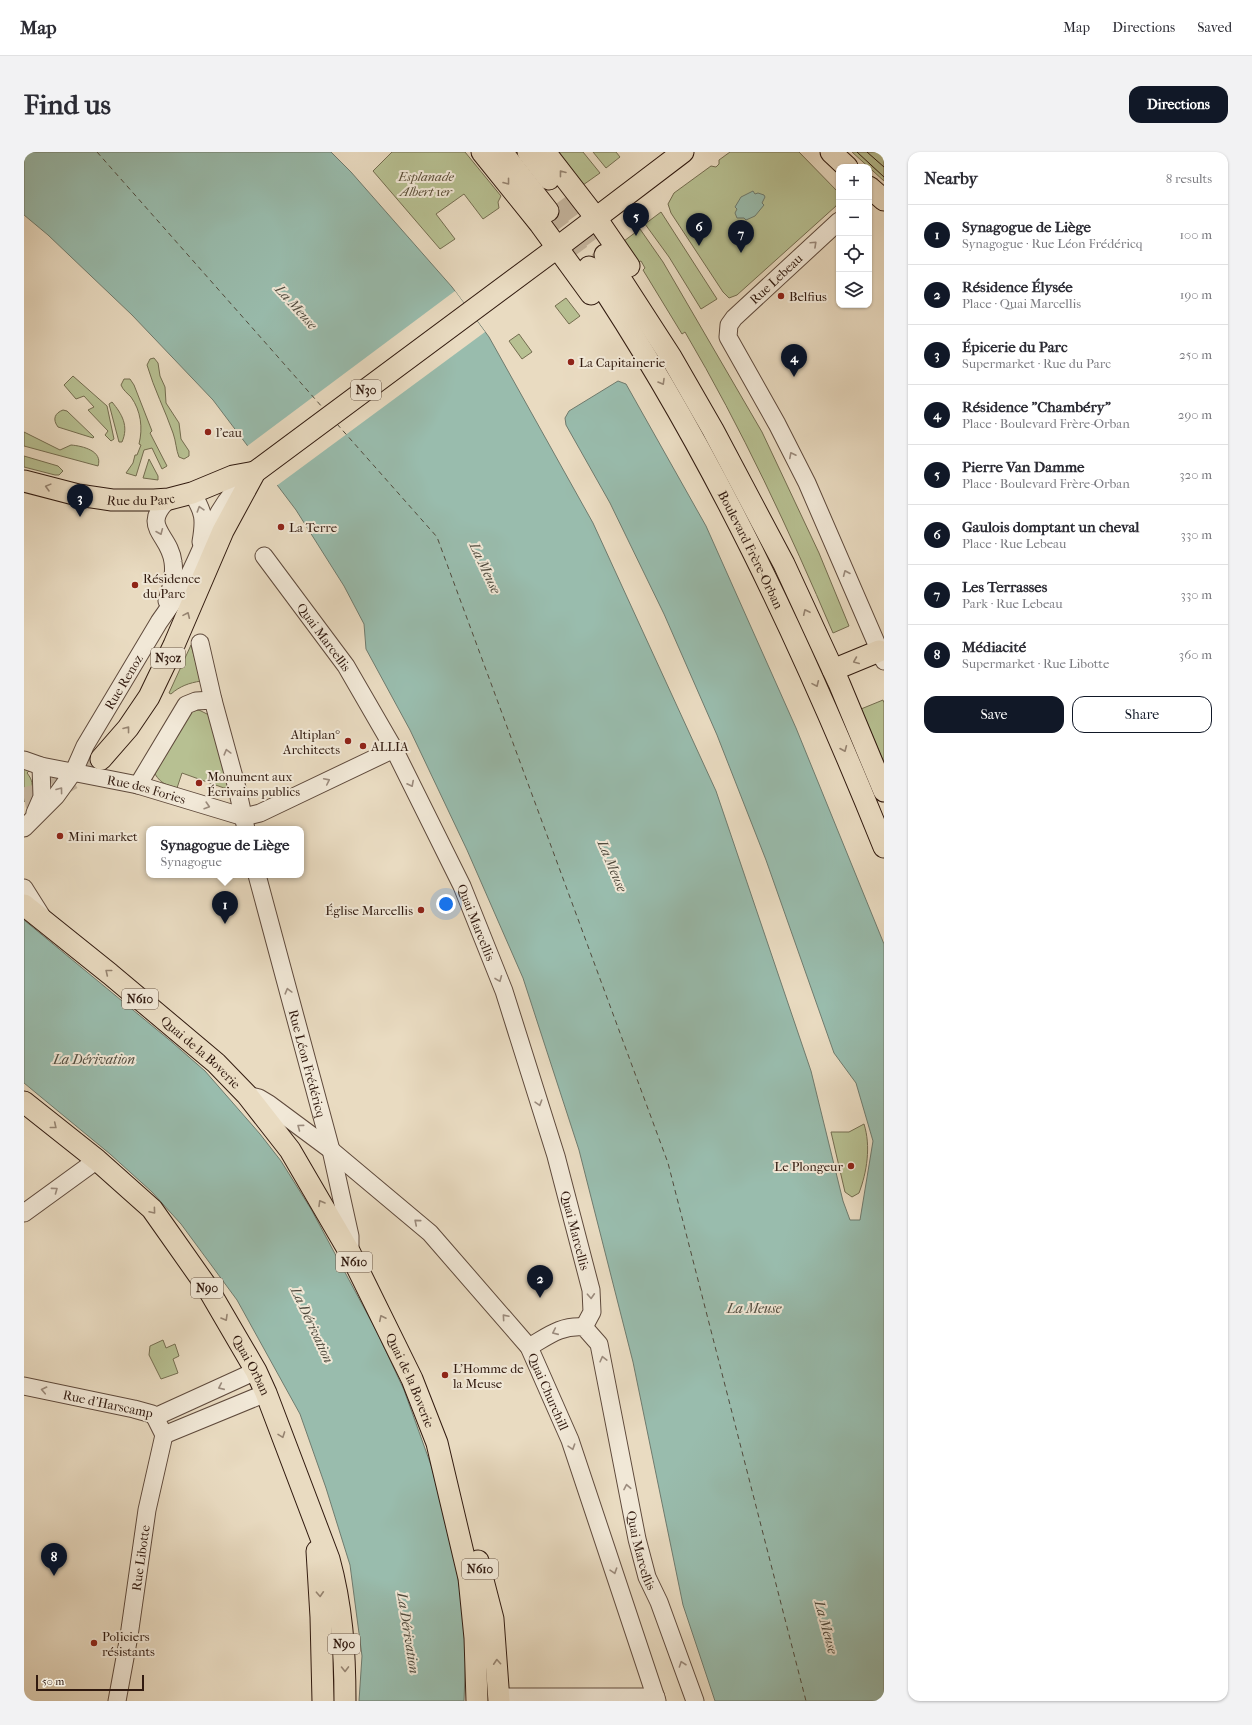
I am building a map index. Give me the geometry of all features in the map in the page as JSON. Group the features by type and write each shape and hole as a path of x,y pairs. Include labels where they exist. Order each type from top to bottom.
{"main road":[{"path":"482,152 558,247 586,285 634,361 735,532 756,557"},
{"path":"502,152 556,205 528,152"},
{"path":"545,152 596,218 659,313 706,392 747,474 755,510"},
{"path":"558,247 683,152"},
{"path":"831,152 844,164"},
{"name":"N30","path":"258,470 558,247"},
{"name":"Boulevard Frère-Orban","path":"884,790 836,676 784,564 755,510 671,357 597,261 723,492 756,557 804,656 884,847"},
{"name":"Rue du Parc","path":"24,481 78,495 112,500 169,499 192,493 234,476 258,470"},
{"name":"N30z","path":"102,759 135,719 149,697 177,638 209,543 223,531 258,470"},
{"path":"836,676 883,653"},
{"name":"Quai de la Boverie","path":"24,905 216,1063 247,1095 290,1150 350,1253 412,1379 437,1443 469,1578 475,1638 477,1701"},
{"name":"Quai Orban","path":"24,1102 97,1160 152,1208 207,1286 256,1371 266,1392 329,1559 340,1609 344,1650 345,1701"},
{"name":"N610","path":"437,1443 459,1497 493,1619 499,1699"},
{"path":"316,1527 322,1624 323,1701"}],"street":[{"name":"Rue Lebeau","path":"836,224 734,318 728,325 728,337 777,424 807,483 883,653"},
{"name":"Rue Renoz","path":"27,824 56,796 74,771 85,746 159,622 177,596 209,543 200,506 192,493"},
{"path":"159,622 174,577 171,553 160,534 156,518 159,508 169,499"},
{"name":"Quai Marcellis","path":"264,556 346,666 394,749 462,886 504,991 556,1156 591,1290 592,1312 584,1327 599,1344 637,1539 647,1577 660,1602 695,1701"},
{"path":"200,643 213,700 245,823 260,813 394,749"},
{"path":"138,785 186,705 196,701 213,700"},
{"path":"24,760 41,766 74,771"},
{"path":"27,824 42,796 41,766"},
{"name":"Rue des Fories","path":"74,771 138,785 245,823"},
{"name":"Rue Léon Frédéricq","path":"258,878 331,1150 350,1236 350,1253"},
{"path":"24,888 45,922"},
{"name":"Quai de la Boverie","path":"247,1095 259,1098 269,1104 331,1150"},
{"name":"Quai Churchill","path":"331,1150 430,1233 529,1347 570,1440 656,1699"},
{"path":"24,1213 97,1160"},
{"path":"529,1347 552,1333 571,1326 584,1327"},
{"name":"Rue d'Harscamp","path":"24,1386 134,1409 155,1416 256,1371"},
{"name":"Rue d'Harscamp","path":"164,1435 266,1392"},
{"path":"155,1416 164,1435"},
{"name":"Rue Libotte","path":"117,1701 129,1636 147,1510 164,1435"},
{"path":"499,1699 656,1699"}],"green space":[{"name":"Esplanade Albert 1er","path":"392,152 465,152 501,196 498,202 499,208 483,219 464,194 436,214 455,239 440,249 373,171"},
{"path":"557,152 583,152 600,173 583,185"},
{"path":"593,152 616,152 620,157 606,168"},
{"path":"730,152 799,152 836,190 836,206 737,295 729,298 723,292 671,213 668,204 674,193 711,166 716,167 719,164 719,160"},
{"path":"852,152 884,152 884,181 872,170 872,164 865,164"},
{"path":"661,212 717,299 701,309 669,257 645,224"},
{"path":"640,229 663,262 762,432 819,553 849,626 833,633 782,518 726,405 685,332 682,334 643,270 645,268 641,261 638,262 624,241"},
{"path":"566,298 580,316 569,324 555,306"},
{"path":"519,334 532,352 522,359 509,341"},
{"path":"154,358 158,363 160,376 165,387 166,403 179,423 181,439 189,451 189,456 184,459 179,457 173,433 147,365 150,359"},
{"path":"73,376 107,406 114,439 111,441 105,435 108,431 88,410 94,407 84,396 76,399 64,385"},
{"path":"124,379 130,379 134,385 152,431 150,433 167,466 162,469 152,448 144,450 136,476 126,473 133,463 135,455 137,455 141,445 139,444 141,426 137,408 131,397 121,385"},
{"path":"112,402 119,411 125,425 122,442 119,442 109,404"},
{"path":"63,410 67,411 94,437 93,438 58,427 55,417"},
{"path":"24,432 60,450 71,445 91,450 98,457 98,466 24,446"},
{"path":"24,456 58,466 63,471 59,475 55,475 24,467"},
{"path":"149,459 158,476 158,480 143,478"},
{"path":"191,645 201,681 185,685 171,694 169,693"},
{"path":"883,700 884,703 884,763 861,709"},
{"path":"199,710 209,715 228,787 224,788 182,773 177,788 162,782 155,774 157,768 188,716 193,711"},
{"path":"24,767 30,770 27,773 30,777 32,788 24,802"},
{"path":"864,1124 868,1150 866,1168 859,1193 852,1197 845,1192 831,1132 849,1132"},
{"path":"163,1340 166,1348 175,1344 179,1356 173,1359 178,1373 161,1379 149,1355 150,1346"}],"water":[{"name":"La Meuse","path":"24,152 331,152 351,172 452,287 489,337 593,523 716,791 811,1071 843,1201 850,1220 860,1220 873,1141 856,1083 834,1053 766,860 717,735 664,614 610,503 566,425 565,418 569,411 618,381 626,384 706,526 796,728 884,944 884,1701 715,1701 683,1605 633,1362 579,1150 523,978 467,850 410,730 366,649 364,624 344,586 296,510 213,400 132,315 48,235 24,215"},
{"path":"753,191 755,194 758,193 764,195 765,197 762,203 764,205 755,216 746,220 744,218 737,218 735,213 737,209 735,207 741,197"},
{"name":"La Dérivation","path":"24,920 205,1071 260,1134 281,1161 311,1209 377,1332 404,1390 432,1468 455,1560 462,1603 466,1645 464,1701 359,1701 362,1656 350,1565 326,1488 300,1414 237,1300 181,1224 152,1192 110,1154 24,1083"}],"pier":[{"path":"455,291 485,332 275,487 246,447"}],"ferry route":[{"path":"97,152 323,408"},
{"path":"337,424 437,537 668,1163 806,1701"}],"tunnel":[{"path":"564,198 605,255"},
{"path":"548,211 589,267"},
{"path":"24,798 45,792 65,783 101,759"}],"tram line":[{"path":"857,152 884,177"},
{"path":"867,152 884,167"}],"place":[{"name":"Pierre Van Damme","path":"636,236"},
{"name":"Gaulois domptant un cheval","path":"699,246"},
{"name":"Les Terrasses","path":"741,253"},
{"name":"Belfius","path":"781,296"},
{"name":"La Capitainerie","path":"571,362"},
{"name":"Résidence \"Chambéry\"","path":"794,377"},
{"name":"l'eau","path":"208,432"},
{"name":"Épicerie du Parc","path":"80,517"},
{"name":"La Terre","path":"281,527"},
{"name":"Résidence du Parc","path":"135,585"},
{"name":"Altiplan° Architects","path":"348,741"},
{"name":"ALLIA","path":"363,746"},
{"name":"Monument aux Écrivains publics","path":"199,783"},
{"name":"Mini market","path":"60,836"},
{"name":"Église Marcellis","path":"421,910"},
{"name":"Synagogue de Liège","path":"225,924"},
{"name":"Le Plongeur","path":"851,1166"},
{"name":"Résidence Élysée","path":"540,1298"},
{"name":"L’Homme de la Meuse","path":"445,1375"},
{"name":"Médiacité","path":"54,1576"},
{"name":"Policiers résistants","path":"94,1643"}]}
